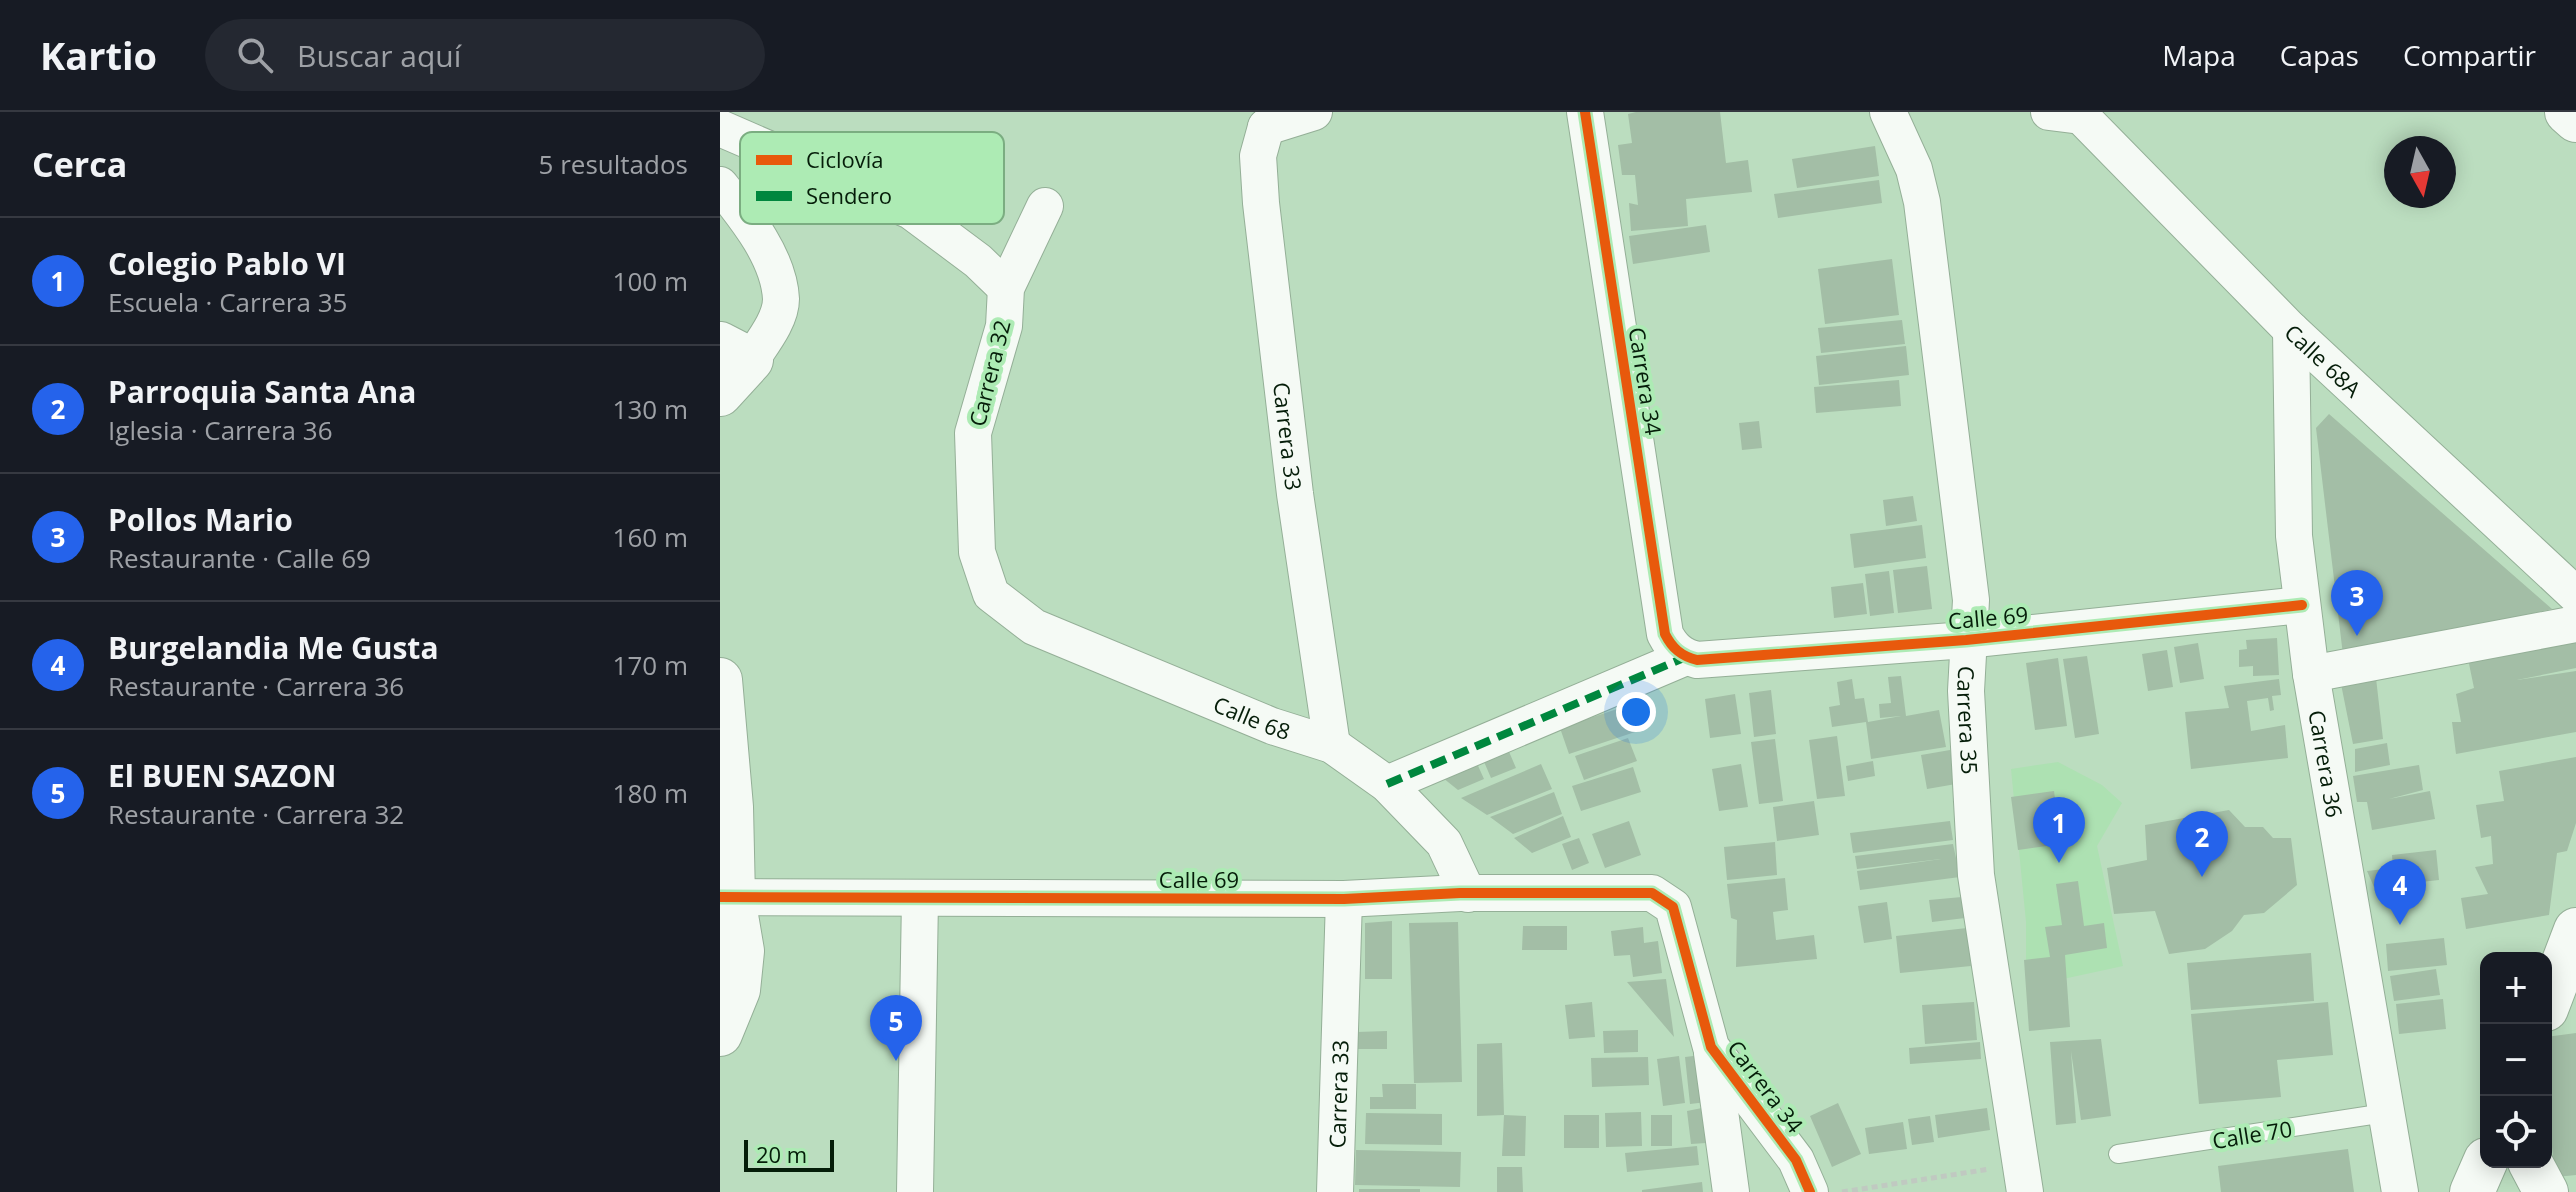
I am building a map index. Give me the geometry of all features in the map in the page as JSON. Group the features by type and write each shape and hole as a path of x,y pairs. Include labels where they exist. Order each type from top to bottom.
{"street":[{"path":"1254,120 1314,112"},
{"name":"Carrera 34","path":"1585,112 1665,634 1682,654"},
{"name":"Carrera 35","path":"1888,112 1914,169 1922,202 1971,600 1966,640 1976,875 2024,1178"},
{"path":"2567,112 2576,120"},
{"name":"Calle 68A","path":"2075,113 2291,330 2576,595"},
{"name":"Carrera 33","path":"1254,120 1295,494 1332,745"},
{"path":"720,128 740,137"},
{"path":"720,185 740,209"},
{"name":"Carrera 32","path":"991,594 977,552 973,433 1004,326 1006,288 1045,206"},
{"path":"720,394 736,352 772,326 781,301 773,265 749,224"},
{"path":"928,224 978,261 1006,288"},
{"name":"Carrera 36","path":"2291,330 2294,536 2302,605 2311,674 2400,1192"},
{"name":"Calle 68","path":"991,594 1034,627 1272,726 1332,745 1387,784 1444,843 1468,894"},
{"name":"Calle 69","path":"1682,654 1697,660 1966,640 2302,605"},
{"path":"2311,674 2576,624"},
{"path":"1387,784 1682,654"},
{"path":"720,680 731,807 726,898 742,951 738,990 720,1034"},
{"name":"Calle 69","path":"726,898 1344,899 1468,894 1652,893 1673,907"},
{"path":"915,1192 920,899"},
{"name":"Carrera 33","path":"1335,1192 1344,899"},
{"name":"Carrera 34","path":"1673,907 1711,1047 1796,1160 1810,1192"},
{"path":"2552,993 2576,930"},
{"path":"1711,1047 1731,1192"},
{"path":"2472,1192 2482,1168"},
{"path":"2533,1168 2546,1192"}],"lane":[{"name":"Calle 70","path":"2118,1154 2385,1113"}],"path":[{"path":"1841,1192 2024,1178"}],"shaded area":[{"path":"2058,762 2102,785 2122,803 2097,846 2123,966 2026,987 2026,922 2011,769"}],"building":[{"path":"1720,112 1726,163 1748,160 1752,192 1686,199 1688,226 1631,231 1629,203 1638,205 1635,175 1622,175 1618,145 1632,143 1628,114"},
{"path":"1875,146 1879,176 1797,188 1792,159"},
{"path":"1879,180 1882,203 1778,218 1774,194"},
{"path":"1706,225 1710,252 1633,264 1629,236"},
{"path":"1892,259 1899,315 1825,324 1818,269"},
{"path":"1902,320 1905,344 1821,353 1818,328"},
{"path":"1906,346 1909,375 1819,385 1816,356"},
{"path":"1899,380 1901,406 1816,413 1814,387"},
{"path":"2329,414 2552,609 2343,655 2316,428"},
{"path":"1759,421 1762,448 1742,450 1739,423"},
{"path":"1913,496 1917,521 1886,526 1883,500"},
{"path":"1922,525 1926,558 1854,568 1850,534"},
{"path":"1927,566 1932,609 1898,613 1893,570"},
{"path":"1889,571 1894,613 1870,616 1865,574"},
{"path":"1863,583 1867,614 1834,618 1831,587"},
{"path":"2277,638 2279,675 2253,676 2253,666 2239,667 2239,650 2247,649 2246,640"},
{"path":"2576,638 2576,668 2517,680 2576,671 2576,732 2456,754 2452,722 2461,722 2456,694 2474,688 2468,659"},
{"path":"2198,643 2204,679 2180,683 2174,647"},
{"path":"2167,650 2173,687 2148,691 2142,654"},
{"path":"2087,656 2099,734 2075,738 2063,659"},
{"path":"2058,658 2067,726 2035,730 2026,663"},
{"path":"1901,676 1906,716 1939,710 1946,747 1871,759 1866,722 1832,727 1829,707 1840,705 1837,682 1852,679 1855,699 1864,698 1868,722 1901,716 1880,718 1879,704 1891,703 1888,677"},
{"path":"2376,678 2383,739 2353,744 2341,684"},
{"path":"2279,679 2281,695 2272,696 2274,710 2270,711 2268,698 2247,701 2251,731 2285,725 2288,758 2191,769 2185,712 2229,708 2224,686"},
{"path":"1771,690 1776,734 1754,737 1749,693"},
{"path":"1735,694 1741,734 1710,738 1705,699"},
{"path":"1626,706 1635,732 1569,754 1560,728"},
{"path":"1837,736 1845,796 1817,799 1809,740"},
{"path":"1628,738 1637,761 1584,780 1575,756"},
{"path":"1775,739 1783,801 1759,804 1751,742"},
{"path":"2387,743 2390,765 2355,772 2355,749"},
{"path":"1507,747 1516,768 1491,778 1482,757"},
{"path":"1950,750 1956,784 1927,789 1921,755"},
{"path":"2576,757 2576,823 2567,851 2557,853 2549,915 2466,929 2461,898 2488,894 2475,867 2493,864 2491,836 2481,838 2476,805 2504,801 2499,771"},
{"path":"1475,759 1484,779 1458,790 1438,774"},
{"path":"1873,761 1875,776 1848,781 1846,766"},
{"path":"1541,764 1552,789 1487,815 1461,798"},
{"path":"1741,764 1748,807 1719,811 1712,769"},
{"path":"2419,765 2423,790 2389,799 2430,791 2435,819 2372,830 2367,802 2357,802 2353,776"},
{"path":"1633,767 1641,792 1581,811 1572,786"},
{"path":"2054,791 2061,844 2018,850 2011,797"},
{"path":"1554,792 1562,814 1513,834 1490,817"},
{"path":"1814,801 1819,835 1777,841 1773,807"},
{"path":"2229,810 2245,827 2263,827 2273,838 2291,838 2297,885 2264,913 2244,915 2232,931 2205,949 2169,954 2155,911 2114,914 2107,868 2147,860 2145,825"},
{"path":"1563,816 1571,837 1532,853 1514,838"},
{"path":"1629,821 1641,855 1605,868 1592,834"},
{"path":"1950,821 1953,840 1853,853 1850,833"},
{"path":"1579,838 1589,863 1572,870 1562,844"},
{"path":"1775,842 1777,875 1727,880 1724,847"},
{"path":"1953,844 1960,877 1860,890 1857,871 1941,859 1857,869 1855,856"},
{"path":"2436,850 2439,880 2374,887 2367,871 2393,868 2392,855"},
{"path":"1785,878 1788,910 1773,912 1776,940 1814,935 1817,959 1736,967 1737,920 1731,918 1727,884"},
{"path":"2078,881 2084,926 2104,923 2107,948 2065,955 2070,1027 2029,1031 2024,960 2050,957 2045,927 2062,925 2056,884"},
{"path":"1962,897 1965,918 1932,922 1929,900"},
{"path":"1887,902 1892,939 1864,943 1858,906"},
{"path":"1392,921 1392,979 1365,979 1365,923"},
{"path":"1458,922 1462,1082 1414,1083 1409,923"},
{"path":"1523,926 1567,926 1567,950 1522,950"},
{"path":"1643,927 1644,943 1658,941 1662,973 1633,977 1630,955 1614,956 1611,931"},
{"path":"1967,928 1971,966 1900,973 1896,936"},
{"path":"2444,938 2447,965 2388,971 2386,944"},
{"path":"2311,953 2314,1001 2191,1010 2187,963"},
{"path":"2436,969 2440,995 2394,1001 2390,976"},
{"path":"1666,979 1674,1037 1627,982"},
{"path":"2443,999 2446,1029 2399,1034 2396,1004"},
{"path":"1592,1002 1595,1037 1569,1039 1565,1005"},
{"path":"1974,1002 1977,1040 1925,1044 1922,1005"},
{"path":"2328,1002 2333,1055 2277,1060 2281,1097 2199,1104 2191,1014"},
{"path":"1638,1030 1638,1052 1604,1053 1603,1031"},
{"path":"1387,1031 1387,1049 1357,1049 1357,1032"},
{"path":"2576,1033 2576,1175 2556,1177 2552,1147 2552,1036"},
{"path":"2101,1039 2111,1116 2081,1120 2071,1051 2076,1123 2056,1125 2050,1042"},
{"path":"1980,1042 1981,1059 1910,1064 1909,1048"},
{"path":"1502,1043 1504,1115 1477,1116 1477,1044"},
{"path":"1702,1055 1707,1102 1690,1104 1685,1057"},
{"path":"1679,1056 1685,1103 1663,1106 1657,1059"},
{"path":"1648,1057 1649,1085 1592,1087 1591,1058"},
{"path":"1382,1084 1416,1084 1416,1109 1370,1109 1370,1097 1383,1097"},
{"path":"1838,1103 1861,1154 1832,1167 1810,1116"},
{"path":"1702,1108 1706,1143 1691,1144 1687,1111"},
{"path":"1987,1108 1990,1130 1938,1138 1935,1115"},
{"path":"1641,1112 1642,1146 1606,1147 1605,1113"},
{"path":"1366,1113 1442,1114 1442,1145 1365,1144"},
{"path":"1504,1115 1526,1116 1525,1156 1502,1156"},
{"path":"1564,1115 1599,1115 1599,1148 1564,1148"},
{"path":"1651,1115 1672,1115 1672,1146 1651,1146"},
{"path":"1930,1116 1934,1142 1912,1145 1908,1119"},
{"path":"1903,1122 1907,1149 1869,1154 1865,1128"},
{"path":"1697,1146 1699,1165 1627,1172 1625,1153"},
{"path":"2348,1149 2354,1192 2221,1192 2218,1166"},
{"path":"1356,1150 1461,1152 1460,1187 1355,1185"},
{"path":"1497,1167 1522,1167 1523,1192 1497,1192"},
{"path":"1702,1182 1703,1192 1642,1192 1642,1190"},
{"path":"1359,1189 1420,1189 1420,1192 1359,1192"}],"marked path":[{"path":"1387,784 1686,657"}],"cycle path":[{"path":"1585,112 1665,634 1682,654 1697,660 1966,640 2302,605"},
{"path":"720,897 1344,899 1460,893 1652,893 1673,907 1711,1047 1796,1160 1810,1192"}],"place":[{"name":"Pollos Mario","path":"2357,636"},
{"name":"Colegio Pablo VI","path":"2059,863"},
{"name":"Parroquia Santa Ana","path":"2202,877"},
{"name":"Burgelandia Me Gusta","path":"2400,925"},
{"name":"El BUEN SAZON","path":"896,1061"}]}
